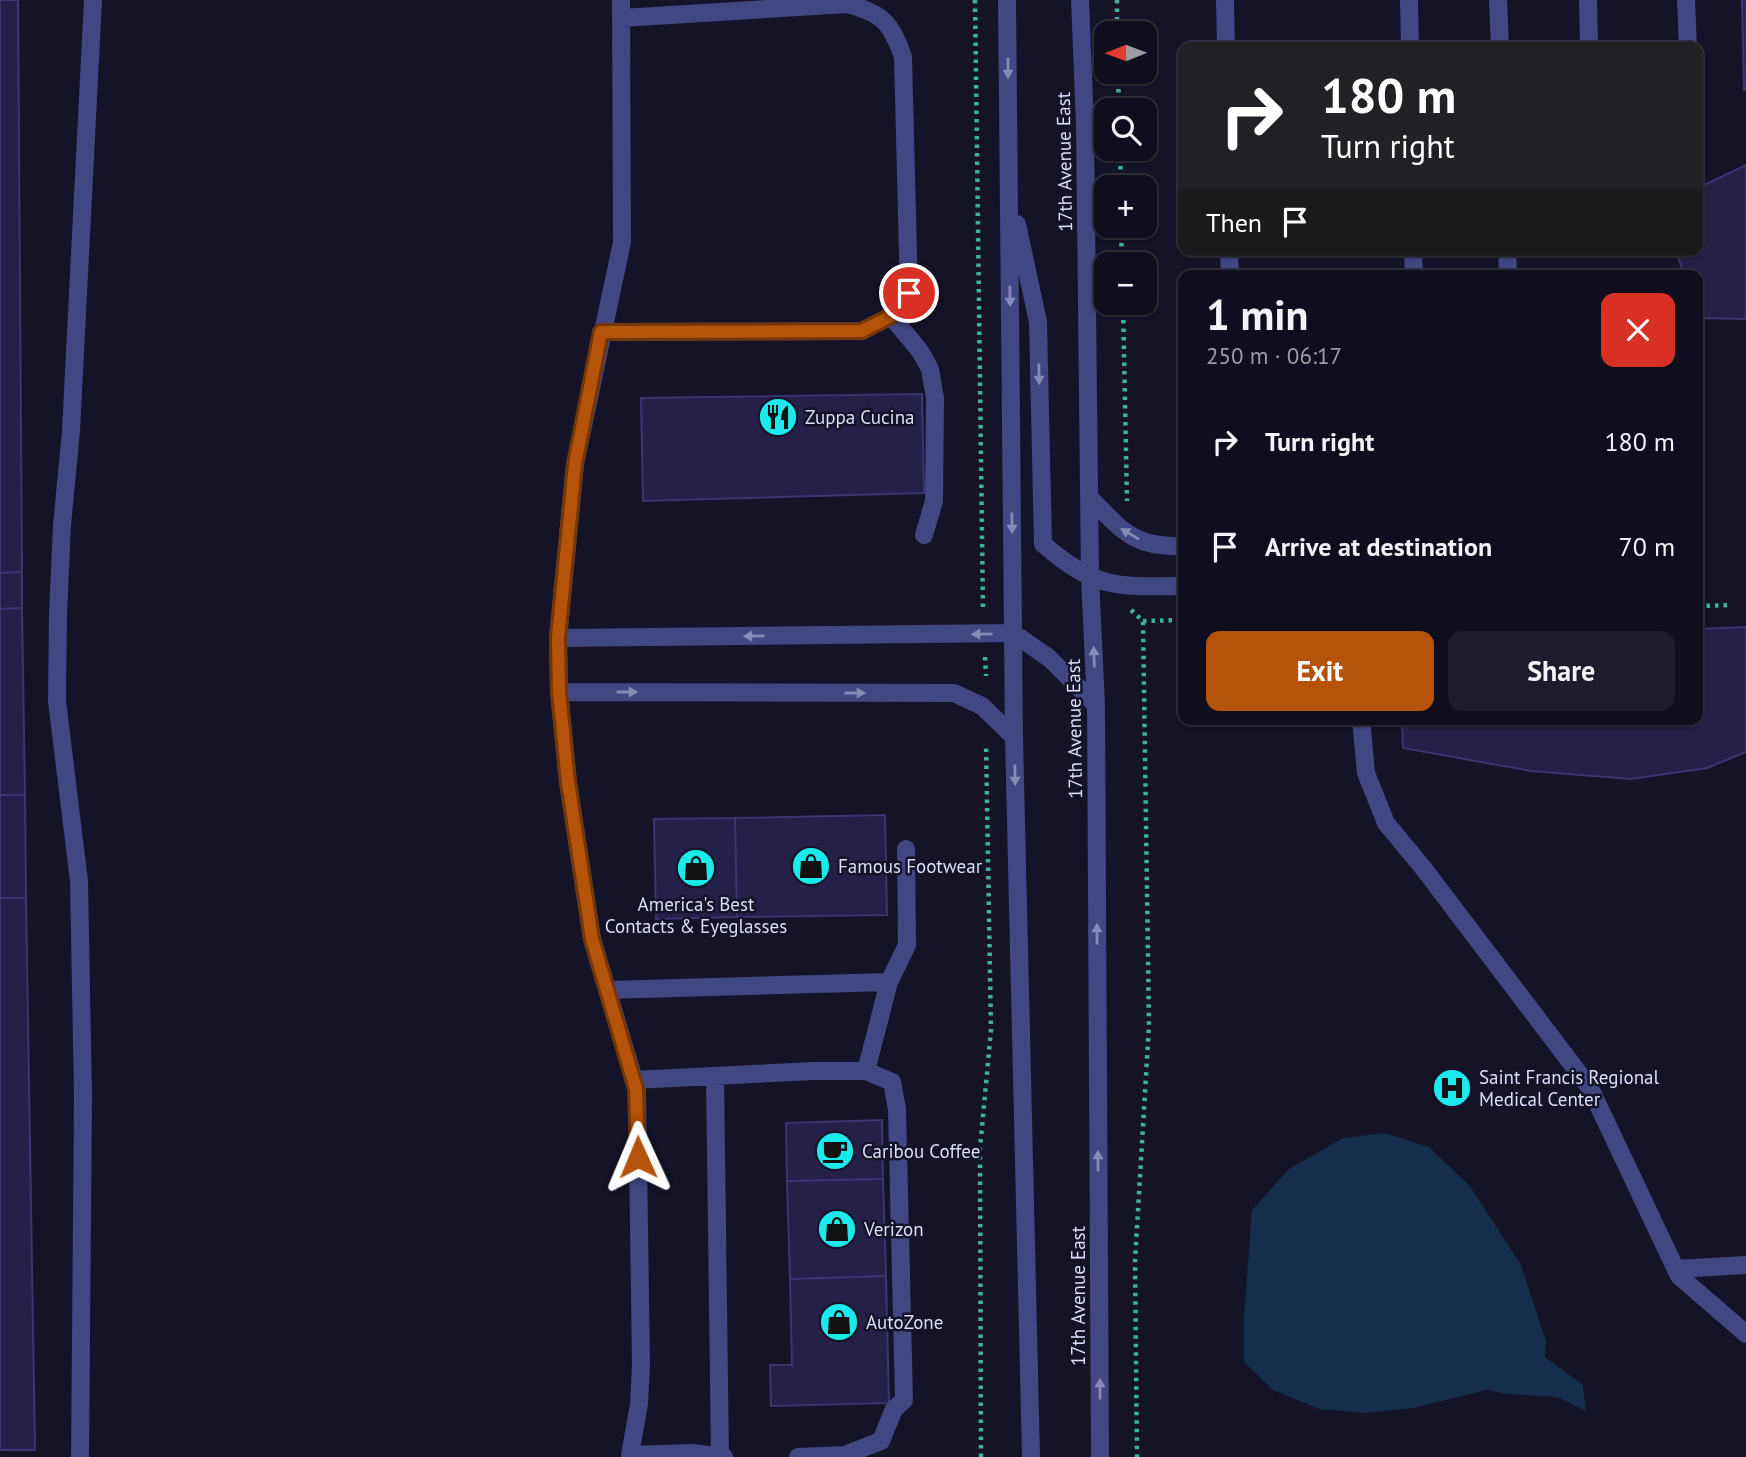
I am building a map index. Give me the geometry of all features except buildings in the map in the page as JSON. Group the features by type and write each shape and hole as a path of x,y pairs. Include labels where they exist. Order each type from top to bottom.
{"street":[{"path":"80,1457 83,1096 79,881 57,689 62,524 71,431 93,0"},
{"path":"1007,0 1014,737 1031,1457"},
{"name":"17th Avenue East","path":"1080,0 1085,125 1090,579 1096,705 1100,1457"},
{"path":"1225,0 1226,42"},
{"path":"1409,0 1410,42"},
{"path":"1498,0 1500,42"},
{"path":"1588,0 1589,42"},
{"path":"1686,0 1688,42"},
{"path":"601,332 862,331 891,316 909,293 903,57 894,32 872,10 847,4 622,9 622,242 601,332 575,464 558,638 559,692 568,782 590,926 634,1080 637,1102 641,1365 639,1404 630,1455 692,1453 722,1457 715,1076"},
{"path":"1009,186 1038,322 1043,544 1062,561 1090,579 1126,587 1178,586"},
{"path":"891,316 920,351 930,369 935,398 934,501 924,535"},
{"path":"1089,497 1128,536 1158,547 1178,546"},
{"path":"558,638 1013,633 1049,658 1096,705"},
{"path":"559,692 954,694 982,706 1014,737"},
{"path":"1362,725 1366,773 1386,823 1590,1088 1679,1276 1746,1334"},
{"path":"866,1071 889,982 907,945 906,849"},
{"path":"607,990 889,982"},
{"path":"634,1080 813,1070 866,1071 892,1082 897,1110 904,1400 894,1409 881,1441 845,1455 799,1457"},
{"path":"1676,1269 1746,1265"}],"path":[{"path":"1116,0 1117,21"},
{"path":"1123,315 1128,536"},
{"path":"1126,587 1129,608 1143,621 1178,620"},
{"path":"1703,606 1731,605"},
{"path":"1137,1457 1135,1261 1149,1025 1143,621"}],"water":[{"path":"1385,1133 1429,1147 1470,1186 1521,1265 1546,1341 1545,1357 1583,1385 1586,1411 1557,1397 1487,1390 1413,1408 1366,1413 1319,1409 1273,1390 1244,1362 1244,1316 1252,1210 1289,1169 1343,1138"}],"place":[{"name":"Zuppa Cucina","path":"778,417"},
{"name":"Famous Footwear","path":"811,866"},
{"name":"America's Best Contacts & Eyeglasses","path":"696,868"},
{"name":"Saint Francis Regional Medical Center","path":"1452,1088"},
{"name":"Caribou Coffee","path":"835,1151"},
{"name":"Verizon","path":"837,1229"},
{"name":"AutoZone","path":"839,1322"}],"route":[{"path":"638,1157 636,1089 592,939 568,782 559,692 558,638 575,464 601,332 862,331 891,316 909,293"}]}
